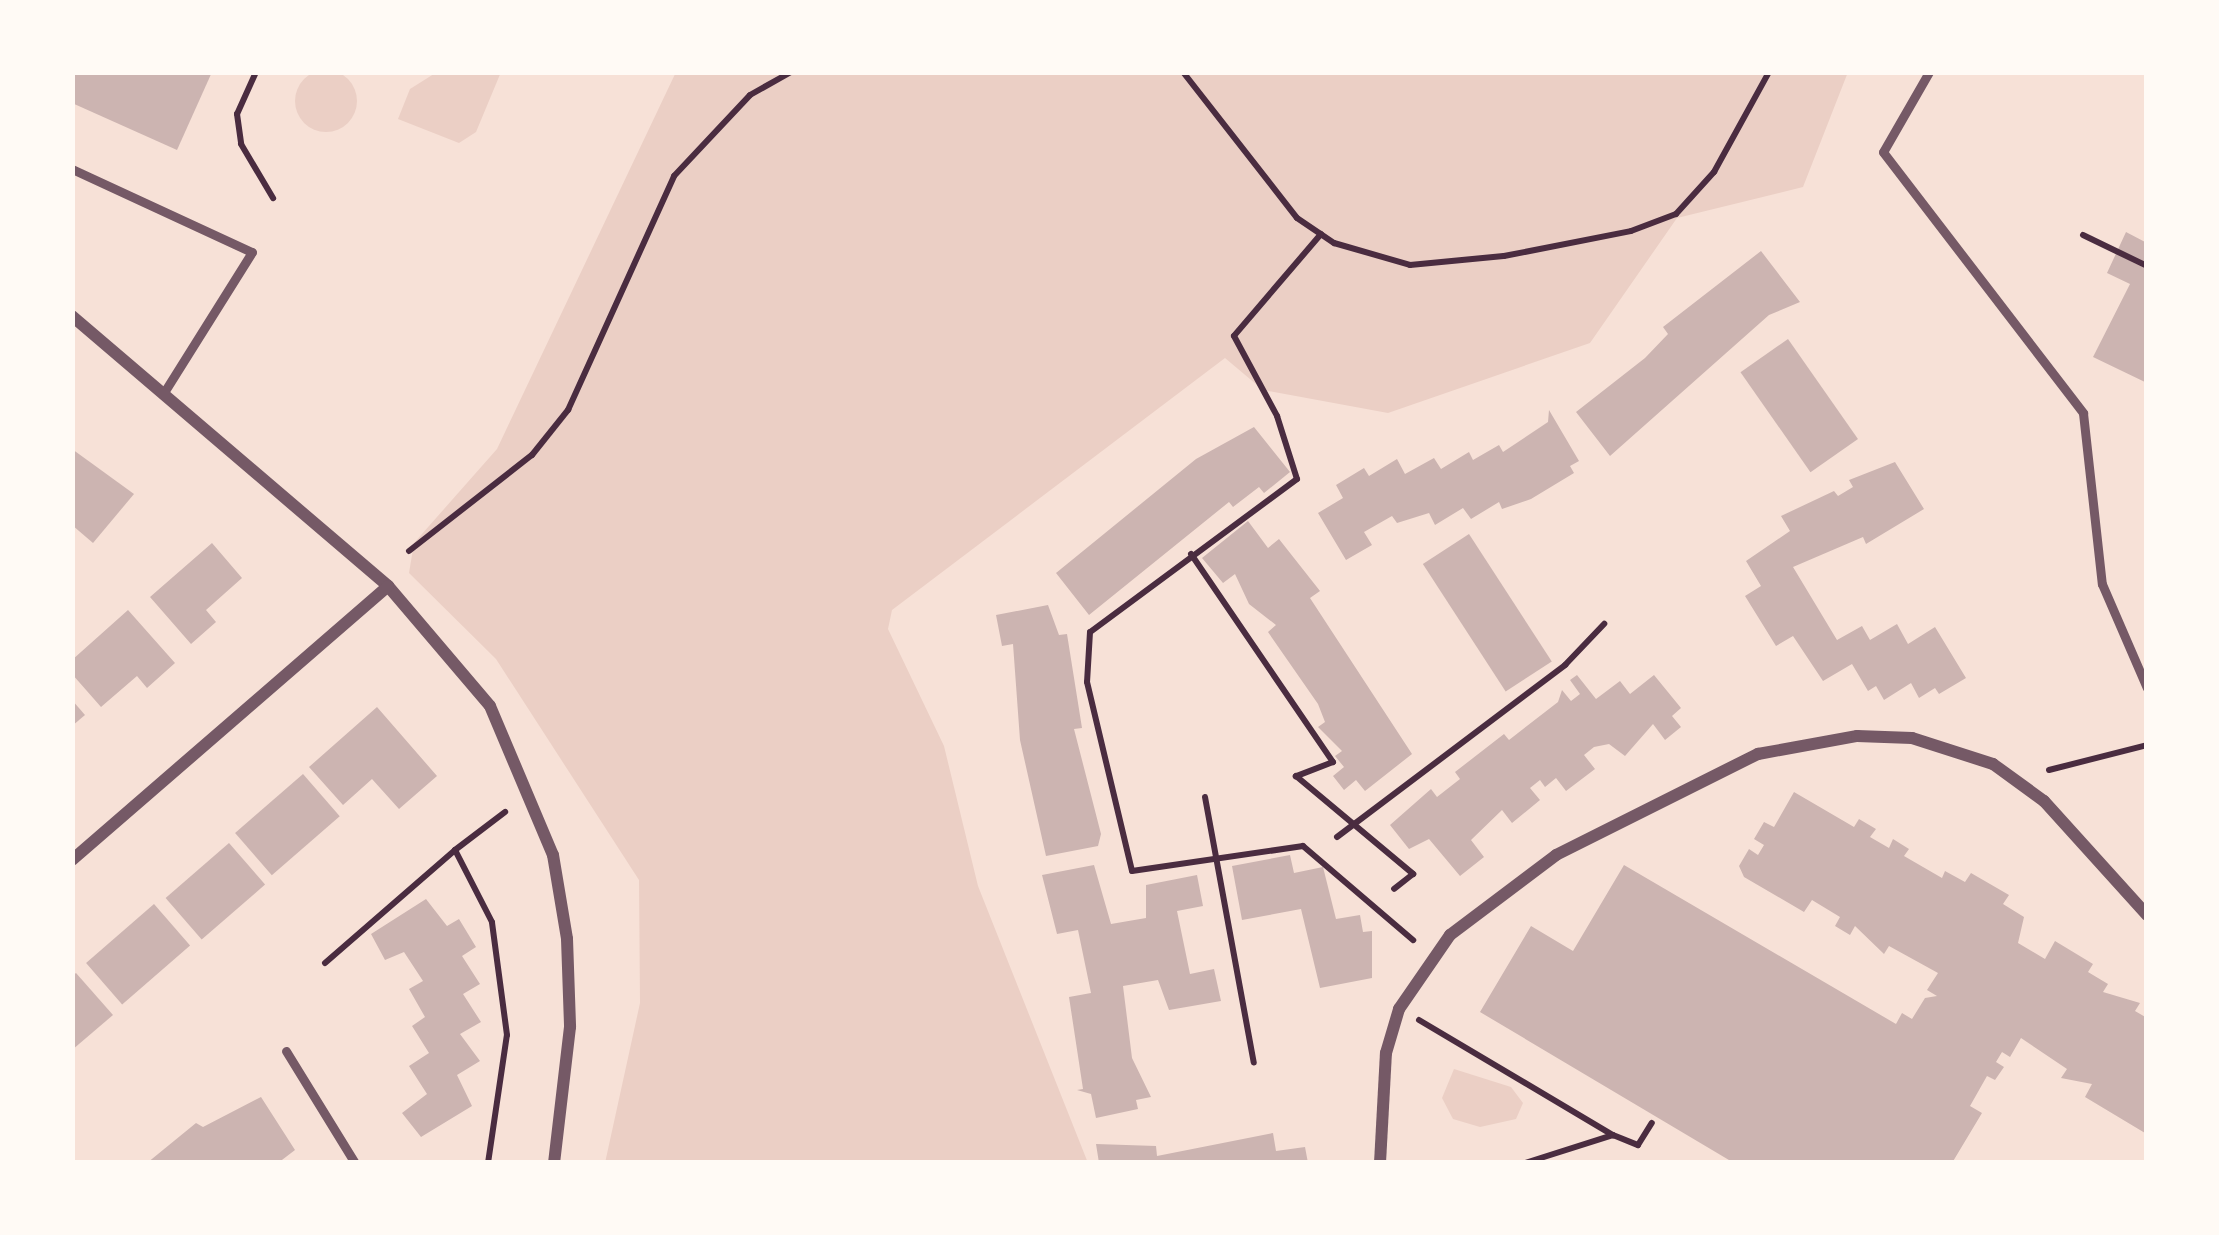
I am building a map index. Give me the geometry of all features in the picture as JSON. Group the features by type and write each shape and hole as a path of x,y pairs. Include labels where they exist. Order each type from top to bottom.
{"street":[{"path":"72,316 388,586 490,706 554,855 570,1027 554,1163"},
{"path":"72,860 388,586"},
{"path":"1380,1163 1386,1053 1399,1010 1450,935 1556,855 1704,775 1758,754 1856,736 1912,738 1993,764 2044,801 2147,915"}],"lane":[{"path":"1928,72 1883,152 2083,413 2102,584 2147,688"},
{"path":"72,169 252,252 163,394"},
{"path":"286,1052 355,1163"}],"path":[{"path":"256,72 237,113 241,144 273,198"},
{"path":"410,551 532,455 568,410 674,176 750,95 791,72"},
{"path":"1183,72 1297,218 1321,234 1410,265 1631,231 1690,206 1769,72"},
{"path":"1321,234 1234,336 1277,416 1297,479 1090,632 1087,682 1132,872 1216,855 1303,846 1413,940"},
{"path":"2083,235 2147,266"},
{"path":"1191,554 1334,763 1296,776 1413,874 1394,889"},
{"path":"1337,838 1565,665 1604,624"},
{"path":"2049,770 2147,745"},
{"path":"1205,797 1254,1064"},
{"path":"325,963 454,850 505,812"},
{"path":"454,850 492,922 507,1035 488,1163"},
{"path":"1399,1010 1613,1135 1638,1145 1652,1124"},
{"path":"1526,1163 1613,1135"}],"shaded area":[{"path":"326,70 348,79 357,101 348,123 326,132 304,123 295,101 304,79"},
{"path":"437,72 501,72 476,132 459,143 398,119 410,89"},
{"path":"676,72 1848,72 1803,187 1677,218 1590,343 1388,413 1263,390 1225,358 892,610 888,629 944,746 978,886 1088,1163 605,1163 640,1003 639,880 496,659 409,573 414,543 497,449"},
{"path":"1454,1069 1511,1087 1523,1103 1516,1119 1480,1127 1453,1119 1442,1098"}],"building":[{"path":"72,72 212,72 177,150 72,103"},
{"path":"2126,232 2147,243 2147,383 2093,357 2130,284 2107,273"},
{"path":"1761,251 1800,302 1769,315 1610,456 1576,412 1645,358 1668,334 1663,327"},
{"path":"1788,339 1858,439 1810,472 1740,372"},
{"path":"1549,410 1579,461 1570,466 1574,473 1531,499 1502,509 1499,502 1471,519 1463,508 1435,525 1429,513 1397,523 1392,516 1364,532 1372,545 1346,560 1318,513 1343,498 1336,485 1364,468 1369,476 1397,459 1405,474 1434,458 1441,469 1469,452 1473,460 1499,445 1503,452 1548,422"},
{"path":"1254,427 1290,472 1264,493 1259,487 1233,507 1229,502 1089,615 1056,573 1196,459"},
{"path":"72,449 134,494 93,543 72,525"},
{"path":"1895,462 1924,509 1866,544 1863,537 1793,567 1837,640 1862,626 1870,640 1897,624 1908,644 1935,627 1966,678 1939,694 1935,688 1919,698 1911,683 1884,700 1876,686 1868,691 1852,664 1823,681 1793,636 1776,646 1745,596 1761,586 1746,561 1790,531 1781,516 1834,491 1838,496 1853,487 1849,480"},
{"path":"1248,521 1268,548 1279,539 1320,591 1310,598 1412,754 1365,791 1356,780 1344,790 1333,776 1344,767 1335,756 1342,751 1318,727 1325,722 1318,704 1268,632 1276,625 1249,604 1235,574 1223,583 1202,558"},
{"path":"1469,534 1552,661 1506,691 1423,564"},
{"path":"212,543 242,578 206,610 216,622 191,644 150,597"},
{"path":"1048,605 1059,635 1067,634 1082,728 1074,729 1101,834 1098,846 1046,856 1020,740 1013,644 1002,646 996,615"},
{"path":"128,610 175,663 147,688 137,676 101,707 72,674 72,660"},
{"path":"1577,675 1596,699 1620,681 1630,694 1654,675 1681,708 1672,716 1681,727 1665,740 1653,724 1625,756 1609,744 1594,747 1584,755 1595,769 1566,791 1556,778 1545,787 1540,780 1530,788 1540,800 1512,823 1502,810 1471,840 1484,857 1460,876 1429,839 1409,849 1390,825 1431,789 1437,797 1460,779 1455,772 1504,734 1509,740 1558,702 1562,690 1571,701 1580,694 1570,680"},
{"path":"72,700 85,715 72,726"},
{"path":"377,707 437,776 399,809 372,779 343,805 309,767"},
{"path":"303,774 340,816 272,875 235,833"},
{"path":"1794,792 1854,827 1859,819 1876,829 1870,837 1889,848 1893,839 1909,849 1904,856 1942,878 1945,871 1965,882 1971,873 2009,895 2003,904 2024,917 2018,943 2045,959 2055,941 2093,964 2088,972 2108,984 2103,992 2140,1003 2135,1011 2147,1018 2145,1133 2085,1097 2092,1084 2061,1078 2067,1069 2021,1038 2010,1057 2002,1052 1996,1062 2004,1067 1995,1080 1987,1076 1970,1106 1982,1113 1952,1163 1734,1163 1480,1012 1531,926 1573,951 1624,865 1896,1024 1902,1013 1912,1019 1925,998 1937,996 1927,990 1938,973 1889,946 1884,954 1855,926 1850,935 1835,926 1840,917 1812,900 1804,912 1744,877 1739,866 1749,849 1758,855 1764,845 1754,839 1764,822 1774,827"},
{"path":"229,843 265,885 202,940 166,898"},
{"path":"1290,855 1294,873 1323,867 1336,919 1360,915 1363,932 1372,931 1372,978 1320,988 1301,909 1242,920 1232,866"},
{"path":"1094,865 1111,924 1146,918 1146,885 1197,875 1203,906 1177,911 1190,974 1214,969 1221,1001 1169,1010 1158,980 1123,986 1132,1058 1151,1097 1136,1100 1138,1109 1096,1118 1091,1094 1077,1090 1083,1089 1069,997 1091,993 1078,930 1057,934 1042,875"},
{"path":"426,899 447,926 459,919 476,947 462,956 480,984 463,994 481,1022 460,1034 480,1061 457,1075 472,1106 421,1137 402,1113 427,1094 409,1066 429,1053 412,1026 425,1017 409,989 423,981 404,952 385,960 371,934"},
{"path":"154,904 190,946 122,1005 86,963"},
{"path":"76,973 113,1015 72,1050 72,976"},
{"path":"261,1097 295,1150 278,1163 147,1163 196,1123 203,1127"},
{"path":"1273,1133 1276,1151 1305,1147 1308,1163 1099,1163 1096,1144 1156,1146 1157,1156"}]}
